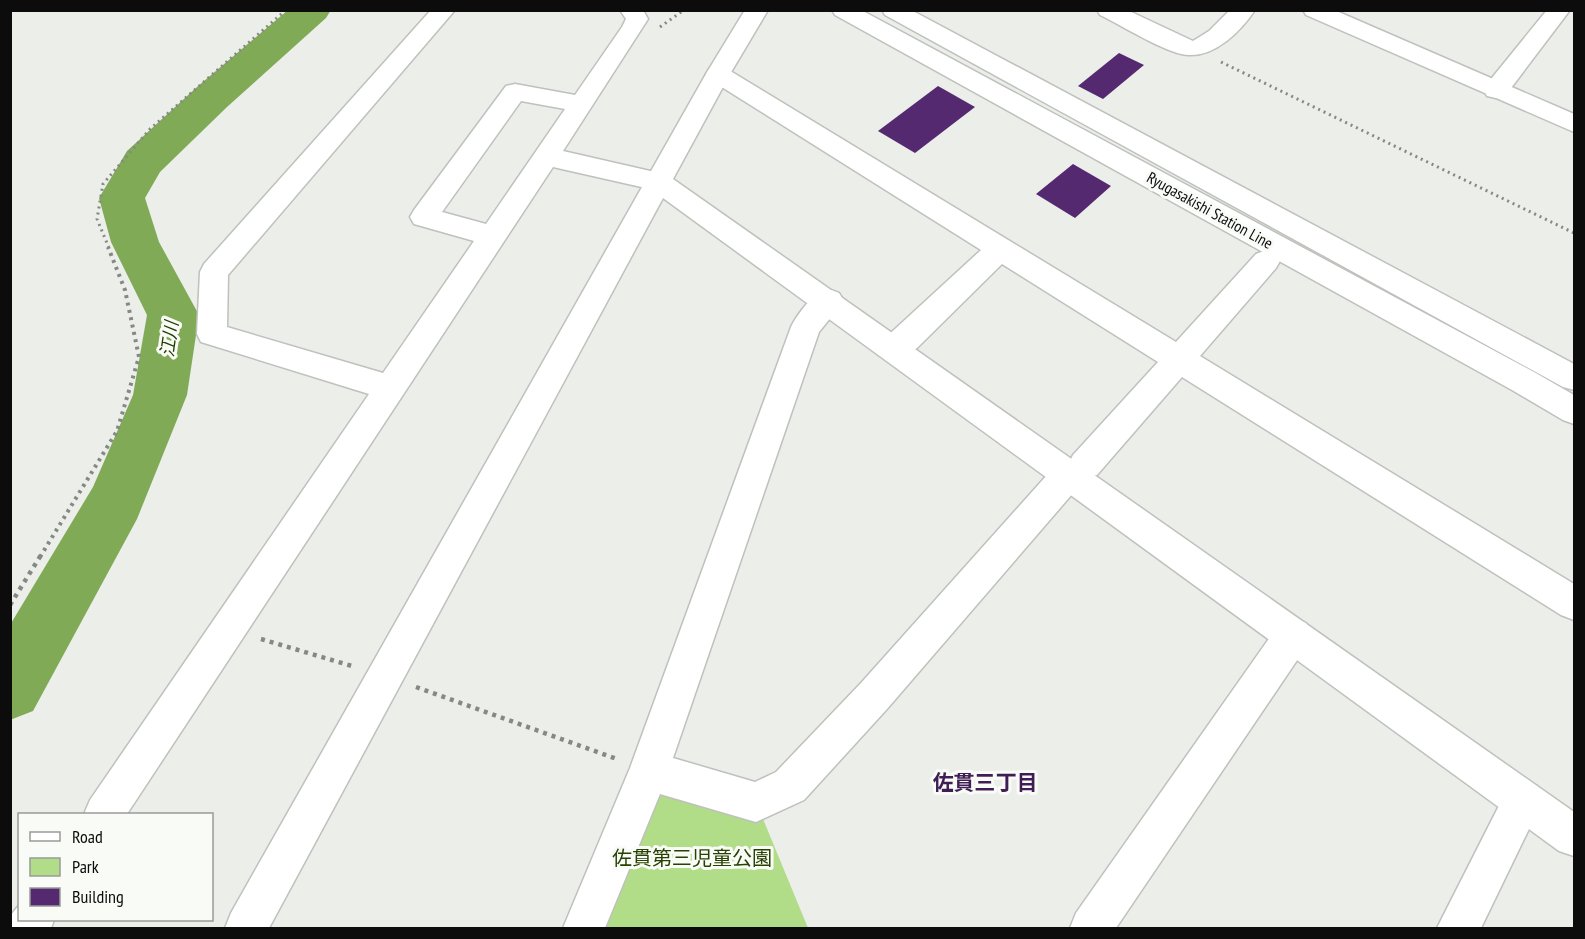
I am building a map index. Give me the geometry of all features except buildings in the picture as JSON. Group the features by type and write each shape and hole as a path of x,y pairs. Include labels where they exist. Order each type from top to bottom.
{"street":[{"path":"390,388 212,334 214,272 444,10"},
{"path":"105,813 637,19 631,10"},
{"path":"246,928 718,74 757,10"},
{"name":"Ryugasakishi Station Line","path":"843,10 1575,411"},
{"name":"Ryugasakishi Station Line","path":"893,10 1575,378"},
{"path":"1108,10 1186,48 1195,50 1204,47 1244,10"},
{"path":"1314,10 1575,124"},
{"path":"1496,90 1552,14 1575,15"},
{"path":"718,74 1575,603"},
{"path":"492,237 424,217 515,92 580,104"},
{"path":"546,156 659,182 894,349 1076,470 1293,635 1575,836"},
{"path":"894,349 1001,248"},
{"path":"649,771 756,802 790,786 874,696 1076,470 1180,359 1266,261"},
{"path":"584,928 649,771 806,327 828,301"},
{"path":"1091,928 1293,635"},
{"path":"1458,928 1523,800"}],"path":[{"path":"10,605 117,431 139,357 125,290 98,219 103,184 150,129 286,10"},
{"path":"1195,50 1575,233"},
{"path":"251,636 386,676 649,771"}],"green space":[{"name":"佐貫第三児童公園","path":"649,771 756,802 808,928 584,928"}],"waterway":[{"name":"江川","path":"10,688 116,501 160,395 173,315 135,242 122,198 143,162 212,97 312,10"}],"district":[{"name":"佐貫三丁目","path":"985,782"}]}
